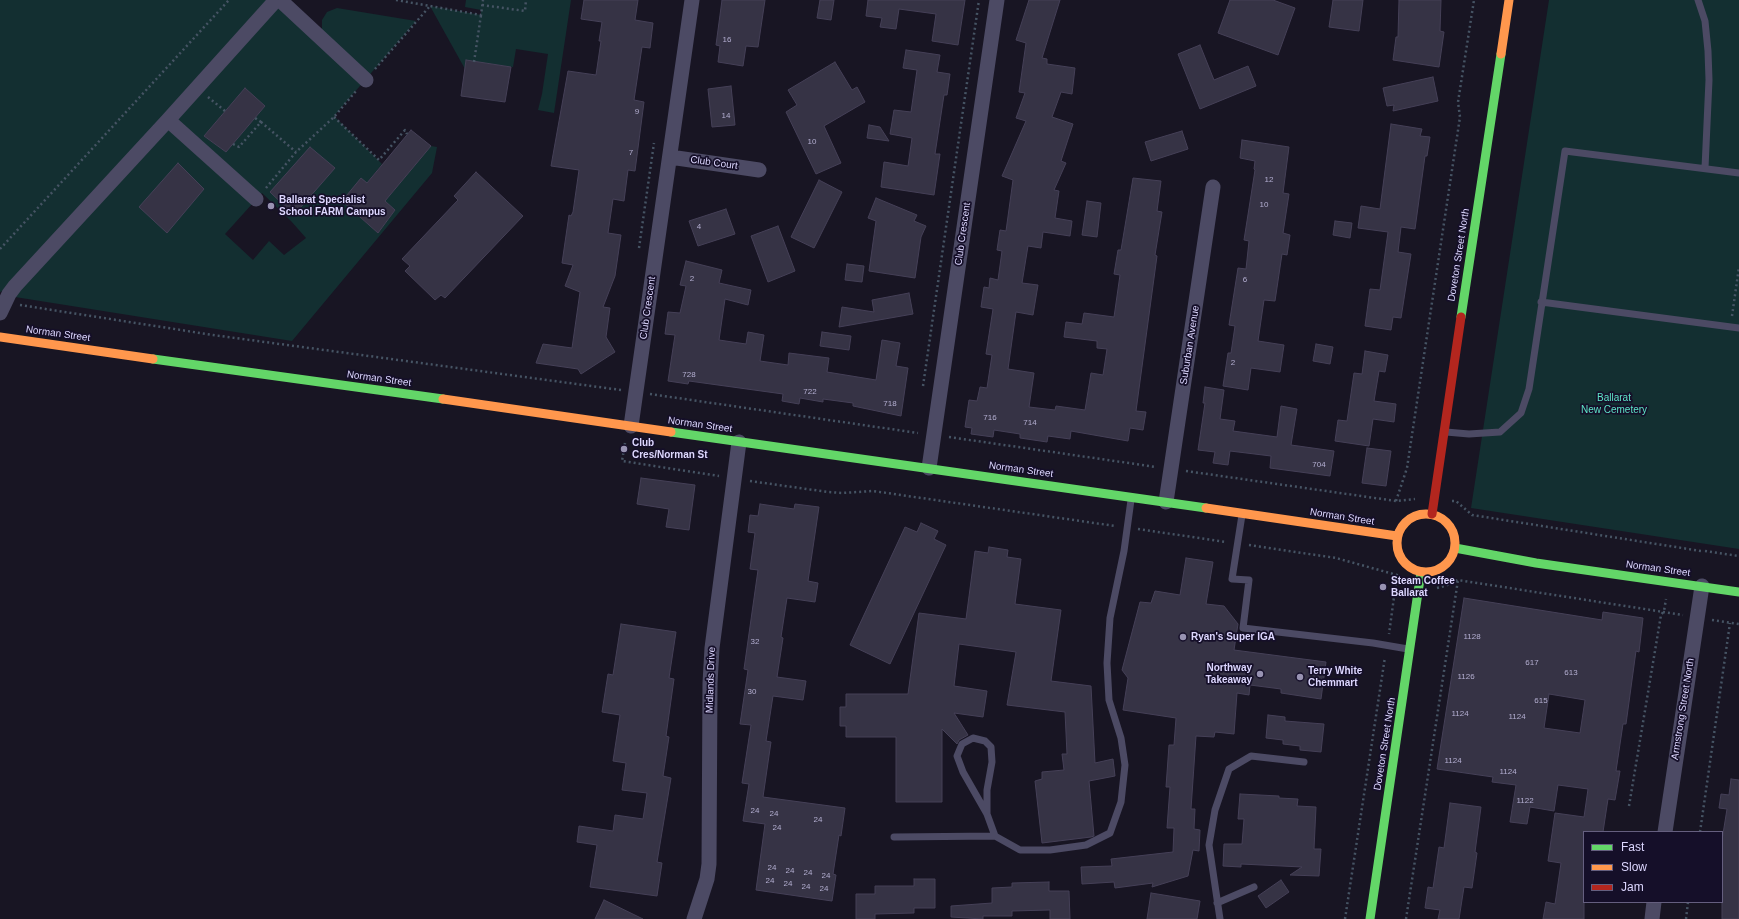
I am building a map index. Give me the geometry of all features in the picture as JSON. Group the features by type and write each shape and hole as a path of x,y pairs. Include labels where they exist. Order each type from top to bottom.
{"main road":[{"name":"Doveton Street North","path":"1432,514 1509,0"},
{"name":"Norman Street","path":"0,337 929,468 1397,536"},
{"path":"1423,513 1432,514 1441,517 1448,522 1453,530 1455,548 1449,560 1439,569 1430,572 1421,572 1412,569 1404,563 1396,546 1397,536 1400,528 1406,520 1423,513"},
{"name":"Norman Street","path":"1455,548 1536,563 1739,592"},
{"name":"Doveton Street North","path":"1370,919 1421,572"}],"street":[{"path":"2,308 16,286 276,0"},
{"path":"280,0 311,27 366,80"},
{"name":"Club Crescent","path":"631,426 692,0"},
{"name":"Club Crescent","path":"929,468 997,0"},
{"path":"168,120 256,199"},
{"name":"Club Court","path":"670,157 759,170"},
{"name":"Suburban Avenue","path":"1166,502 1214,187"},
{"name":"Midlands Drive","path":"694,919 707,879 709,864 710,683 712,648 740,442"},
{"name":"Armstrong Street North","path":"1665,831 1702,586"},
{"path":"1652,919 1654,903"}],"lane":[{"path":"1698,0 1705,21 1708,51 1709,80 1705,168"},
{"path":"1444,431 1469,434 1500,432 1521,413 1529,389 1565,150 1739,173"},
{"path":"1541,302 1739,328"},
{"path":"894,837 995,836 1020,850 1050,850 1086,845 1110,833 1121,802 1125,765 1121,738 1109,700 1107,663 1110,618 1124,551 1131,498"},
{"path":"1242,513 1232,579 1249,580 1243,628 1410,650"},
{"path":"986,814 986,790 992,762 990,748 985,741 973,738 962,744 957,756 963,772 986,814 995,836"},
{"path":"1220,919 1209,845 1215,810 1229,769 1251,756 1304,762"},
{"path":"1217,903 1254,887"}],"path":[{"path":"0,249 229,0"},
{"path":"396,0 481,15"},
{"path":"474,62 483,0"},
{"path":"482,5 525,11 526,0"},
{"path":"922,394 979,0"},
{"path":"1396,501 1408,460 1460,118 1458,102 1474,0"},
{"path":"256,199 296,152 334,117 430,6"},
{"path":"197,87 225,111"},
{"path":"334,117 380,160 405,130 407,134"},
{"path":"255,118 296,152"},
{"path":"233,144 239,147 261,122"},
{"path":"1730,327 1739,267"},
{"path":"2,308 636,392 1396,501 1414,499 1456,501 1472,515 1701,552"},
{"path":"873,491 1336,558 1398,575 1346,919"},
{"path":"1705,552 1739,556"},
{"path":"1396,584 1439,588 1458,580 1664,611 1739,624"},
{"path":"1406,919 1458,580"},
{"path":"1629,806 1661,615 1664,611 1669,581"},
{"path":"1700,831 1730,623"},
{"path":"1686,919 1688,903"}],"green space":[{"name":"Ballarat Specialist School FARM Campus","path":"0,0 280,0 322,30 322,20 327,12 337,8 416,21 334,116 382,164 367,183 342,201 378,233 395,210 385,201 431,146 437,147 432,173 292,341 15,297 15,286 0,292","holes":["245,88 265,106 226,152 204,136","262,193 306,238 284,255 269,241 253,260 225,234"]},
{"path":"466,0 571,0 554,113 538,110 548,54 516,49 513,67 466,61 465,69 430,6 481,15 481,10 465,7"},
{"name":"Ballarat New Cemetery","path":"1549,0 1739,0 1739,549 1471,508"}],"building":[{"path":"584,0 638,0 635,20 653,23 650,48 642,47 634,100 644,102 635,171 628,170 624,201 613,199 608,233 621,235 615,276 603,307 610,308 606,337 615,352 581,374 578,369 536,363 543,344 572,348 580,292 565,286 573,265 562,263 569,215 571,216 573,212 579,170 551,166 568,71 596,75 602,22 581,19"},
{"path":"722,0 765,0 758,47 746,46 743,66 718,62 720,46 716,45"},
{"path":"820,0 834,0 831,20 817,18"},
{"path":"868,0 965,0 958,45 932,41 936,14 899,9 896,29 880,27 882,18 866,16"},
{"path":"1029,0 1060,0 1042,58 1047,59 1047,64 1075,68 1072,94 1061,92 1052,117 1073,124 1061,161 1066,163 1054,190 1059,191 1055,218 1072,221 1070,236 1043,232 1041,248 1028,246 1022,283 1038,285 1033,315 1016,312 1008,369 1034,373 1029,407 1055,410 1056,406 1085,410 1091,373 1103,375 1107,349 1097,348 1097,341 1064,337 1066,322 1082,324 1084,313 1114,317 1120,275 1114,274 1118,250 1121,250 1133,178 1161,181 1157,211 1162,212 1155,255 1157,256 1136,411 1146,412 1143,430 1130,428 1128,441 1071,431 1070,439 1048,436 1047,442 1020,438 1020,434 994,430 993,437 971,434 972,428 965,427 969,400 977,401 980,387 987,388 992,355 986,354 993,309 981,307 984,287 989,288 990,278 998,280 1002,251 997,250 1000,230 1006,231 1013,180 1002,176 1026,121 1016,118 1025,93 1019,92 1026,43 1016,40"},
{"path":"1230,0 1273,0 1295,8 1278,55 1218,33"},
{"path":"1333,0 1363,0 1359,31 1329,27"},
{"path":"1399,0 1441,0 1440,31 1444,32 1439,67 1393,60 1396,37 1398,37"},
{"path":"1200,45 1214,80 1248,66 1256,86 1200,109 1178,54"},
{"path":"906,50 940,55 937,72 950,74 947,95 944,95 935,154 940,154 934,195 881,187 884,162 908,166 912,138 890,134 894,110 911,112 917,70 903,68"},
{"path":"466,60 511,67 505,102 461,96"},
{"path":"835,62 852,90 857,87 865,102 824,126 841,163 816,174 786,112 797,105 788,90"},
{"path":"1433,77 1438,101 1393,111 1394,105 1387,106 1383,88"},
{"path":"731,86 735,125 712,127 708,89"},
{"path":"245,88 265,106 226,152 204,136"},
{"path":"1391,124 1422,129 1420,136 1430,137 1427,156 1425,156 1415,229 1401,227 1398,252 1411,254 1401,318 1393,317 1391,330 1365,326 1370,289 1380,290 1388,232 1358,228 1361,206 1380,209"},
{"path":"869,125 880,127 889,141 867,138"},
{"path":"411,130 431,146 385,201 395,210 378,233 342,201 361,178 367,183"},
{"path":"1182,131 1188,149 1151,161 1145,142"},
{"path":"1242,140 1289,147 1283,193 1289,194 1283,233 1290,235 1287,255 1282,254 1275,301 1264,300 1258,341 1284,345 1280,372 1251,368 1248,390 1223,386 1228,353 1231,353 1235,326 1229,325 1238,268 1246,269 1249,241 1244,240 1255,170 1255,161 1240,158"},
{"path":"310,147 335,168 294,215 270,192"},
{"path":"178,163 204,189 167,233 139,207"},
{"path":"476,172 523,216 445,298 441,295 435,300 405,271 410,266 402,259 458,200 454,196"},
{"path":"819,180 842,192 814,248 791,237"},
{"path":"876,198 917,215 914,221 926,226 921,237 915,278 869,271 876,221 868,218"},
{"path":"1087,201 1101,203 1097,237 1082,235"},
{"path":"726,209 735,234 698,246 689,221"},
{"path":"1335,221 1352,223 1350,238 1333,235"},
{"path":"778,226 795,271 768,282 751,236"},
{"path":"686,261 722,270 719,283 751,290 748,305 725,299 719,340 746,344 748,332 764,335 760,361 788,365 789,353 829,358 827,372 876,380 882,340 900,343 896,366 908,368 901,416 853,406 853,403 823,399 823,402 800,398 799,404 782,401 783,394 689,381 688,384 668,381 675,335 665,334 668,312 680,313 686,286 680,285"},
{"path":"847,264 864,266 862,282 845,280"},
{"path":"909,293 913,314 839,327 842,307 874,312 872,300"},
{"path":"822,332 851,336 849,350 820,346"},
{"path":"1316,344 1333,347 1330,364 1313,361"},
{"path":"1365,351 1388,355 1385,372 1379,371 1374,401 1396,404 1394,422 1373,419 1369,446 1335,441 1338,420 1347,421 1354,373 1362,374"},
{"path":"1205,387 1224,390 1220,419 1235,421 1233,431 1277,437 1281,406 1297,409 1291,445 1334,451 1330,476 1270,468 1271,456 1230,451 1228,465 1213,463 1215,452 1198,450 1205,403 1203,403"},
{"path":"1367,448 1391,451 1386,486 1362,483"},
{"path":"641,478 695,485 689,530 666,527 669,509 637,504"},
{"path":"760,504 794,509 795,504 819,507 808,581 818,583 815,602 787,598 777,677 806,681 803,700 773,696 766,741 771,742 763,797 845,808 833,874 836,875 832,901 756,890 765,824 743,821 749,784 742,783 751,725 740,724 748,670 744,669 758,570 750,569 755,533 748,532 750,515 758,516"},
{"path":"921,523 938,531 934,539 946,545 890,664 850,645 905,527 917,532"},
{"path":"989,547 1008,550 1007,557 1021,559 1015,604 1061,610 1051,681 1091,686 1095,763 1113,759 1115,776 1089,781 1094,836 1042,843 1035,781 1042,779 1042,772 1064,770 1062,754 1067,754 1065,712 1007,705 1016,652 959,644 954,686 987,691 983,717 954,713 968,735 959,740 957,744 942,729 942,802 896,802 896,737 846,737 846,726 840,726 840,707 846,707 846,694 908,694 919,613 966,619 975,551 988,553"},
{"name":"Ryan's Super IGA","path":"1186,558 1213,562 1206,604 1224,606 1238,624 1234,650 1326,662 1321,699 1281,693 1281,689 1250,685 1249,695 1237,693 1234,734 1215,732 1214,737 1196,736 1191,809 1195,809 1194,829 1200,830 1199,851 1193,850 1188,876 1152,887 1153,883 1115,888 1114,882 1082,884 1081,867 1112,866 1111,859 1173,852 1174,828 1167,828 1170,787 1166,787 1169,745 1174,745 1176,718 1123,710 1128,678 1122,670 1140,602 1151,603 1155,591 1180,595"},
{"path":"1464,598 1602,620 1603,612 1643,618 1639,652 1636,651 1626,724 1623,724 1616,771 1620,771 1615,800 1608,799 1603,831 1583,831 1584,919 1543,919 1546,902 1555,904 1561,863 1548,861 1555,813 1584,817 1588,789 1558,785 1554,811 1530,807 1527,824 1510,822 1516,785 1492,782 1493,777 1437,769","holes":["1549,694 1585,700 1580,733 1544,728"]},
{"path":"621,624 676,632 669,678 674,679 666,736 669,737 663,776 671,778 657,862 662,863 657,896 590,887 597,845 577,842 579,826 613,831 615,815 643,819 647,793 622,790 626,763 613,761 620,715 602,712 608,674 613,675"},
{"path":"1268,715 1285,717 1285,721 1324,724 1321,752 1300,750 1300,746 1283,744 1283,740 1266,738"},
{"path":"1731,779 1739,780 1739,919 1722,919 1723,834 1727,809 1719,808 1721,794 1729,795"},
{"path":"1240,794 1279,796 1279,798 1298,799 1297,806 1316,807 1314,849 1321,849 1319,876 1290,875 1302,867 1241,864 1241,867 1223,866 1224,844 1242,844 1244,819 1238,819"},
{"path":"1450,803 1481,807 1475,852 1477,853 1472,888 1464,887 1459,919 1438,919 1440,910 1425,908 1428,887 1433,888 1439,847 1444,848"},
{"path":"914,879 935,879 935,908 914,908 914,913 875,914 875,919 856,919 856,894 875,894 875,886 914,886"},
{"path":"1281,880 1289,892 1266,908 1258,896"},
{"path":"1049,882 1049,891 1069,891 1070,919 1050,919 1050,910 1012,911 1012,916 983,916 983,919 951,917 951,906 992,903 992,888 1012,887 1012,883"},
{"path":"1151,893 1200,901 1197,919 1147,919"},
{"path":"604,900 643,919 595,919"}],"traffic: fast":[{"path":"1461,317 1501,54"},
{"path":"153,359 443,399"},
{"path":"671,432 1206,508"},
{"path":"1455,548 1536,563 1739,592"},
{"path":"1370,919 1421,572"}],"traffic: slow":[{"path":"1501,54 1509,0"},
{"path":"0,337 153,359"},
{"path":"443,399 671,432"},
{"path":"1206,508 1397,536"},
{"path":"1420,514 1432,514 1447,522 1455,537 1455,543 1455,549 1447,564 1432,572 1420,572 1405,564 1397,549 1397,537 1405,522 1420,514"}],"traffic: jam":[{"path":"1432,514 1461,317"}],"place":[{"name":"Ballarat Specialist School FARM Campus","path":"271,206"},
{"name":"Club Cres/Norman St","path":"624,449"},
{"name":"Steam Coffee Ballarat","path":"1383,587"},
{"name":"Ryan's Super IGA","path":"1183,637"},
{"name":"Northway Takeaway","path":"1260,674"},
{"name":"Terry White Chemmart","path":"1300,677"}]}
